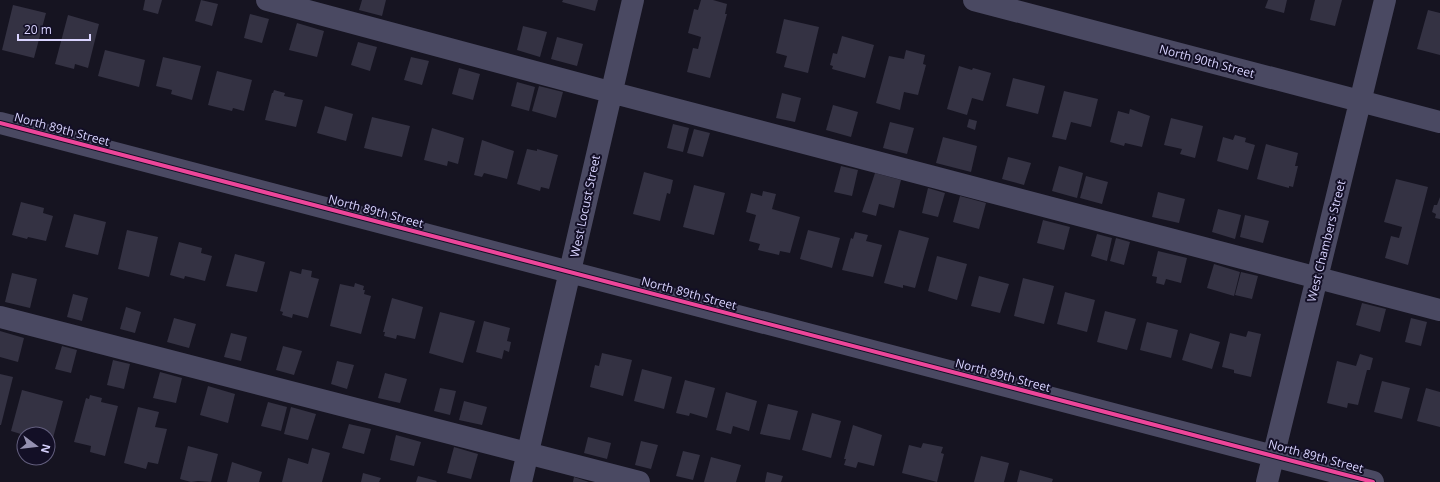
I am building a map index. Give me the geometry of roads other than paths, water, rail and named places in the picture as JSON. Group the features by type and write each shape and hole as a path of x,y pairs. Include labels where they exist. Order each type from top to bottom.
{"street":[{"path":"267,0 610,92 1440,310"},
{"name":"West Locust Street","path":"521,482 571,272 610,92 633,0"},
{"name":"North 90th Street","path":"974,0 1440,122"},
{"name":"West Chambers Street","path":"1267,482 1385,0"},
{"name":"North 89th Street","path":"0,123 1373,482"},
{"path":"0,317 639,482"}]}
